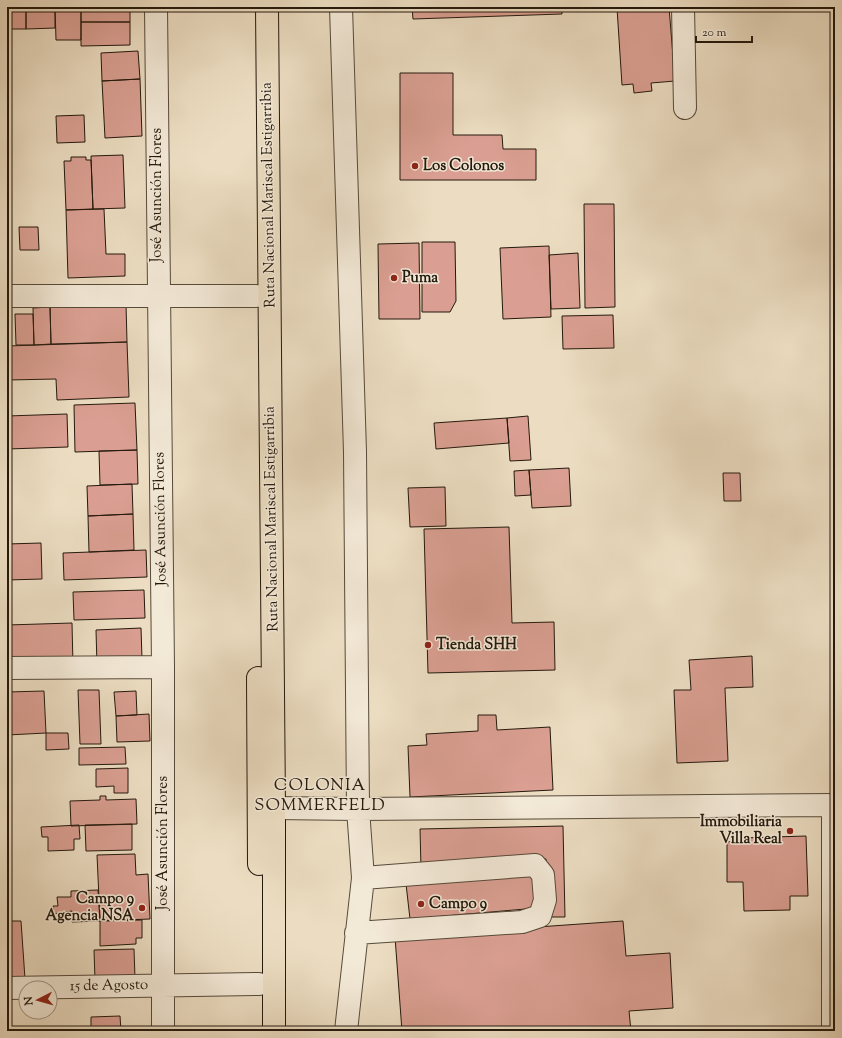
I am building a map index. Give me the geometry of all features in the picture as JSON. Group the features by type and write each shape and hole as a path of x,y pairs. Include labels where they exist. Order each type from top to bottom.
{"highway":[{"name":"Ruta Nacional Mariscal Estigarribia","path":"252,7 256,296 259,1031"},
{"name":"Ruta Nacional Mariscal Estigarribia","path":"267,7 274,808 274,1031"}],"street":[{"name":"José Asunción Flores","path":"156,7 163,667 163,1031"},
{"path":"341,7 355,452 358,809 363,878 346,1031"},
{"path":"683,7 685,108"},
{"path":"7,296 256,296"},
{"path":"7,668 163,667"},
{"path":"274,808 358,809 834,805 833,1031"},
{"path":"356,932 522,922 540,916 544,900 543,875 535,866 363,878"},
{"name":"15 de Agosto","path":"7,988 259,984"}],"building":[{"path":"7,7 26,7 26,29 7,29"},
{"path":"26,7 55,7 55,28 26,29"},
{"path":"55,7 81,7 81,40 56,40"},
{"path":"81,7 130,7 130,22 81,22"},
{"path":"412,7 562,7 562,14 413,19"},
{"path":"669,7 675,81 651,83 652,91 634,93 633,84 622,85 617,8"},
{"path":"81,22 130,22 130,45 81,46"},
{"path":"138,51 140,79 102,81 101,53"},
{"path":"400,73 453,73 453,135 502,135 503,149 536,149 536,180 400,180"},
{"path":"140,79 142,136 105,138 102,81"},
{"path":"84,115 85,142 57,143 56,116"},
{"path":"123,155 125,208 93,209 91,156"},
{"path":"71,157 86,157 86,160 91,160 93,209 66,210 64,161 71,161"},
{"path":"584,204 614,204 615,307 585,308"},
{"path":"104,209 106,254 125,254 125,276 68,278 66,210"},
{"path":"19,227 38,227 39,250 20,250"},
{"path":"422,242 455,242 456,301 450,312 422,312"},
{"path":"419,243 420,319 379,319 378,244"},
{"path":"549,246 551,317 503,319 500,248"},
{"path":"578,253 580,308 551,309 549,255"},
{"path":"126,304 127,342 51,344 50,306"},
{"path":"50,307 51,344 34,345 33,308"},
{"path":"15,314 33,314 34,345 16,345"},
{"path":"613,315 614,348 563,349 562,316"},
{"path":"127,342 129,397 57,400 56,379 7,380 7,346"},
{"path":"135,403 137,450 75,452 74,405"},
{"path":"67,414 68,447 7,449 7,416"},
{"path":"528,416 531,460 510,461 507,418"},
{"path":"507,418 509,443 436,449 434,423"},
{"path":"137,450 138,484 100,485 99,451"},
{"path":"569,468 571,506 532,508 529,470"},
{"path":"529,470 531,495 515,496 514,471"},
{"path":"723,473 740,473 741,501 724,501"},
{"path":"132,484 133,514 88,516 87,486"},
{"path":"445,487 446,526 410,527 408,488"},
{"path":"133,514 134,550 89,552 88,516"},
{"path":"509,527 512,623 554,622 555,670 428,673 424,529"},
{"path":"41,543 42,579 7,580 7,544"},
{"path":"146,550 147,577 64,580 63,553"},
{"path":"144,590 145,618 74,620 73,592"},
{"path":"72,623 73,666 7,662 7,625"},
{"path":"141,628 142,659 97,666 96,630"},
{"path":"752,656 753,687 725,688 728,761 677,763 674,690 691,690 689,660"},
{"path":"78,690 99,690 101,744 80,744"},
{"path":"44,691 46,733 7,735 7,692"},
{"path":"136,691 137,715 116,716 114,692"},
{"path":"149,714 150,741 117,742 116,716"},
{"path":"478,715 496,715 497,730 550,727 553,790 410,797 408,746 427,745 426,734 478,731"},
{"path":"46,733 68,733 69,749 46,750"},
{"path":"125,747 126,764 79,765 79,748"},
{"path":"128,768 128,793 114,793 114,786 96,787 96,769"},
{"path":"100,796 106,796 106,800 136,799 137,824 71,826 70,801 100,800"},
{"path":"132,824 132,850 86,851 85,825"},
{"path":"79,825 80,839 74,839 74,850 48,851 48,837 42,837 41,827"},
{"path":"563,826 565,917 548,917 546,859 473,861 421,868 420,829"},
{"path":"806,836 808,896 790,896 790,910 744,911 743,882 727,882 727,842 742,841 742,838"},
{"path":"135,854 136,875 148,874 150,919 100,921 97,855"},
{"path":"534,873 537,908 410,919 406,884"},
{"path":"98,890 100,921 72,922 72,911 53,914 53,906 58,906 57,897 71,897 71,891"},
{"path":"142,920 142,938 136,938 136,944 100,946 100,921"},
{"path":"7,921 21,921 25,979 7,980"},
{"path":"623,921 626,956 670,953 673,1008 629,1011 631,1031 402,1031 395,937"},
{"path":"134,949 135,978 95,980 94,950"},
{"path":"120,1016 121,1031 91,1031 91,1017"}],"place":[{"name":"Los Colonos","path":"415,166"},
{"name":"Puma","path":"394,278"},
{"name":"Tienda SHH","path":"428,645"},
{"name":"Immobiliaria Villa Real","path":"790,831"},
{"name":"Campo 9","path":"421,904"},
{"name":"Campo 9 Agencia NSA","path":"142,908"}],"district":[{"name":"COLONIA SOMMERFELD","path":"320,796"}]}
